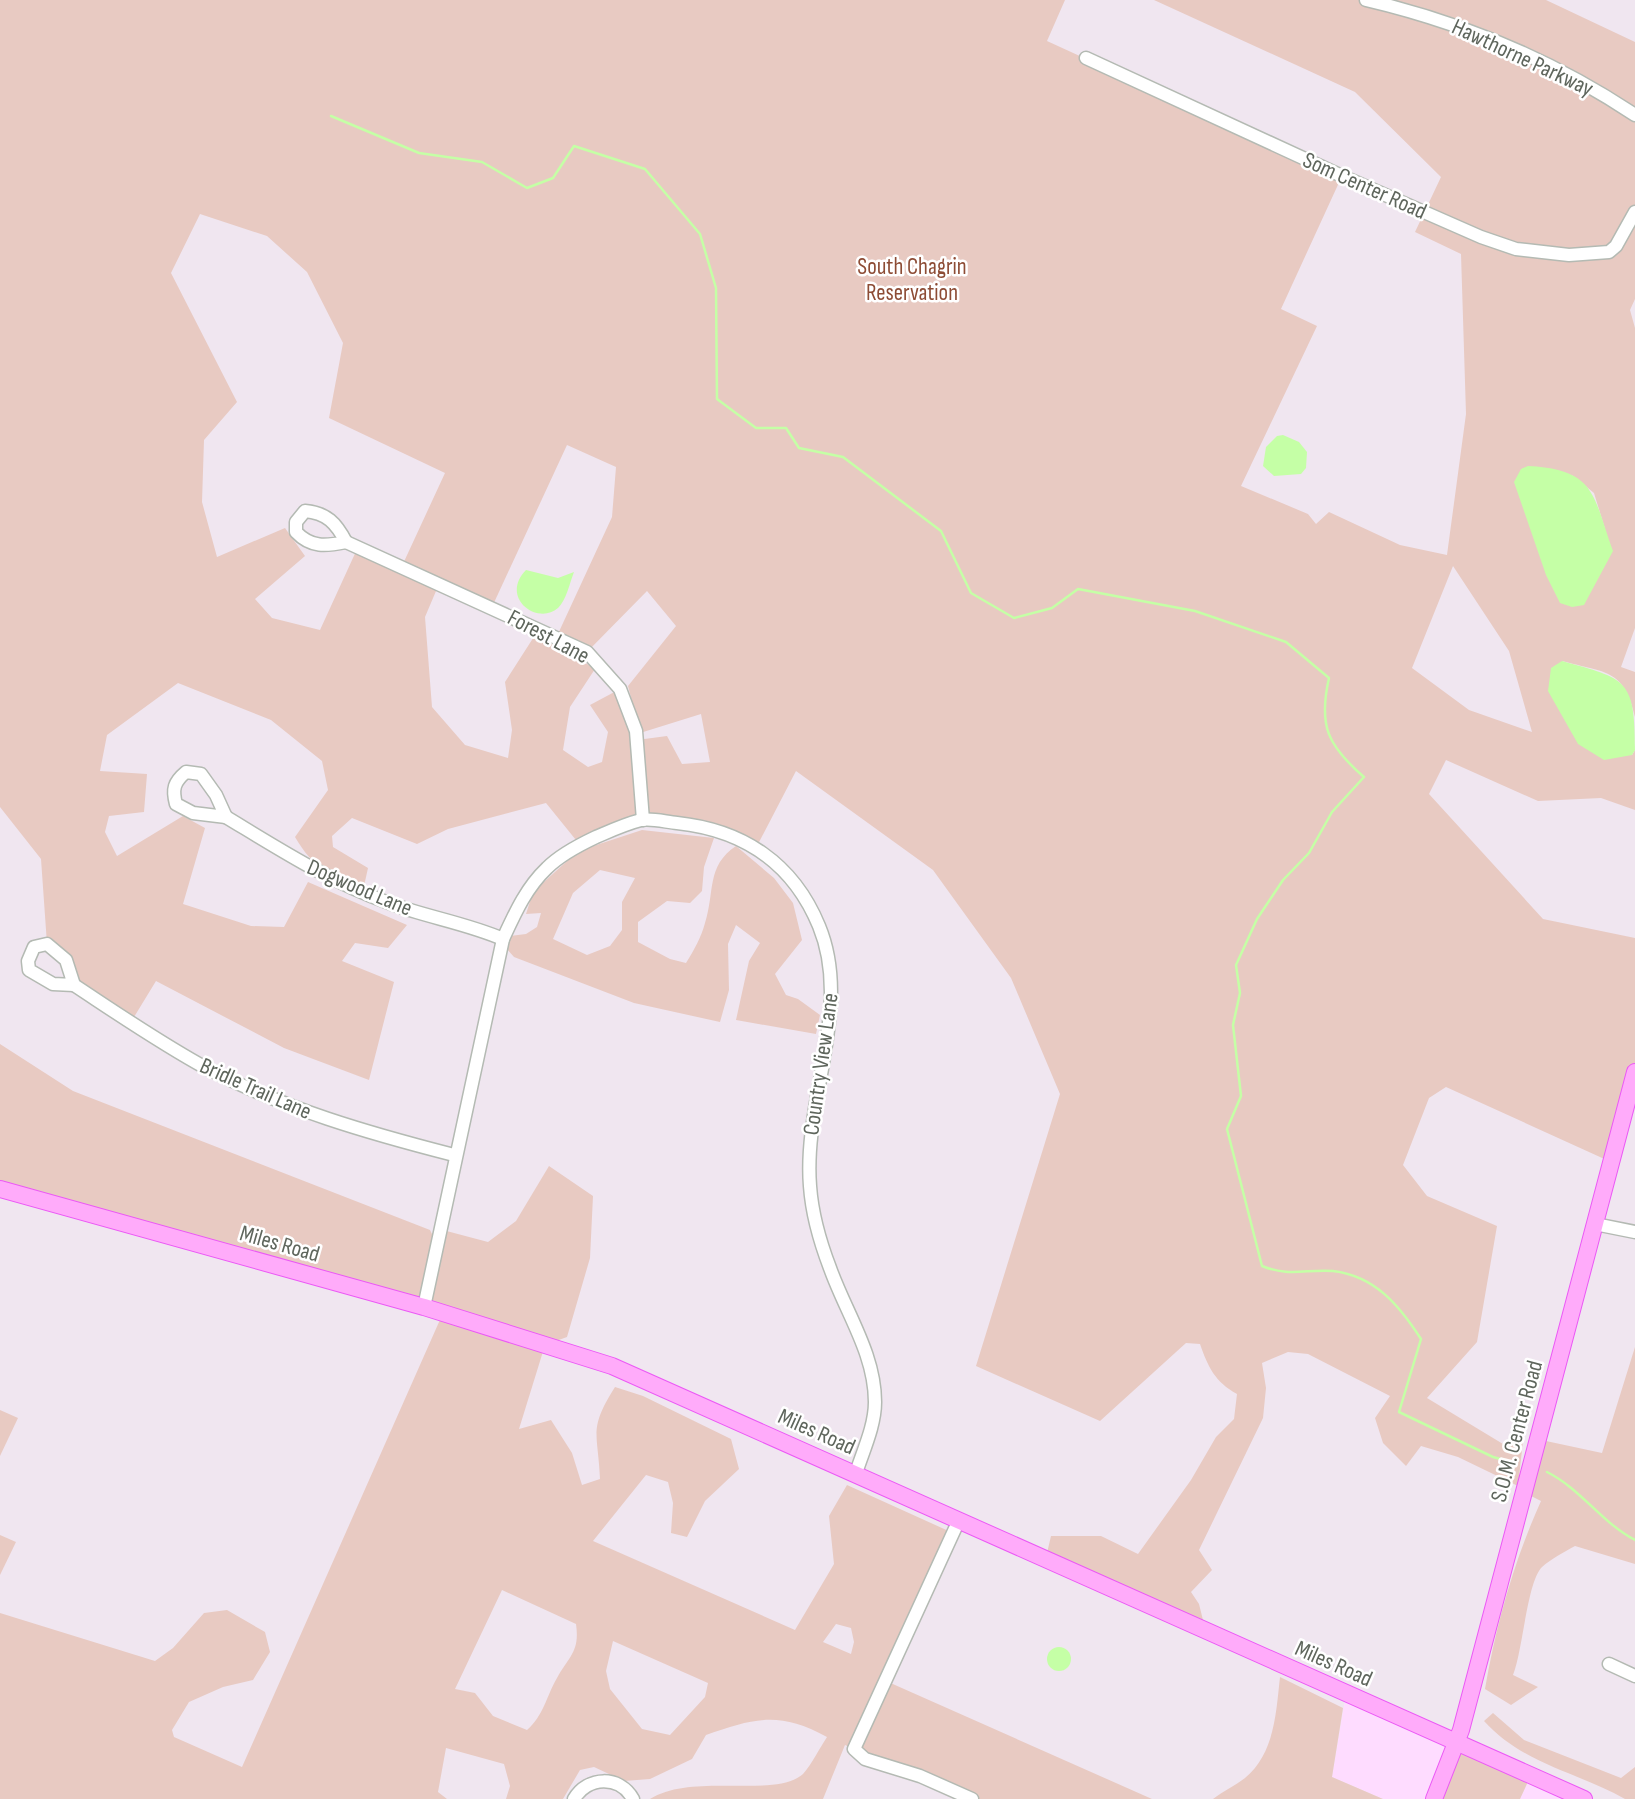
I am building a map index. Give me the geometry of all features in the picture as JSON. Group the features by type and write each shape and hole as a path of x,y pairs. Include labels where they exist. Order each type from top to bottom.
{"main road":[{"name":"S.O.M. Center Road","path":"1434,1799 1457,1743 1635,1072"},
{"name":"Miles Road","path":"0,1189 424,1307 612,1366 1584,1799"}],"street":[{"name":"Hawthorne Parkway","path":"1366,0 1430,16 1501,42 1562,70 1635,115"},
{"name":"Som Center Road","path":"1086,58 1342,176 1481,237 1516,249 1569,255 1609,252 1616,246 1635,212"},
{"name":"Forest Lane","path":"346,542 587,652 620,689 636,731 643,820"},
{"name":"Dogwood Lane","path":"226,817 216,795 201,774 186,772 176,780 173,791 176,804 193,813 226,817 331,879 389,904 502,939"},
{"name":"Country View Lane","path":"424,1307 454,1155 502,939 526,892 548,866 580,845 643,820 707,827 738,837 764,854 805,899 829,956 832,990 828,1030 816,1091 808,1154 815,1219 830,1268 873,1374 875,1405 856,1474"},
{"name":"Bridle Trail Lane","path":"74,985 164,1044 261,1094 356,1130 454,1155"},
{"path":"1595,1224 1635,1232"},
{"path":"959,1520 854,1749 865,1759 920,1776 972,1799"},
{"path":"1609,1664 1635,1676"},
{"path":"574,1799 584,1787 595,1782 608,1781 620,1784 633,1799"}],"shaded area":[{"path":"1283,435 1299,442 1307,452 1306,468 1301,474 1274,476 1263,466 1266,447 1277,436"},
{"path":"1528,466 1568,473 1589,489 1596,501 1613,551 1584,605 1572,607 1560,603 1546,575 1514,482 1521,469"},
{"path":"526,570 558,578 574,572 566,596 558,608 541,614 524,606 517,590 519,580"},
{"path":"1562,661 1614,678 1623,686 1633,709 1635,750 1632,755 1604,760 1578,744 1548,691 1551,668"},
{"path":"1059,1647 1068,1650 1071,1659 1068,1668 1059,1671 1050,1668 1047,1659 1050,1650"},
{"path":"1346,1693 1457,1743 1434,1799 1383,1799 1332,1777"},
{"path":"1531,1775 1580,1799 1520,1799"}],"green space":[{"name":"South Chagrin Reservation","path":"0,0 1065,0 1047,41 1342,176 1281,309 1317,326 1241,486 1308,514 1316,524 1329,512 1400,545 1447,555 1466,414 1461,254 1415,232 1441,177 1355,92 1154,0 1546,0 1635,42 1635,299 1630,310 1635,328 1635,628 1621,667 1635,672 1635,717 1625,689 1618,681 1601,671 1562,661 1632,755 1635,750 1635,810 1601,798 1538,801 1446,760 1429,794 1543,919 1635,938 1635,1072 1611,1162 1446,1087 1429,1098 1403,1165 1427,1196 1497,1226 1477,1342 1427,1398 1503,1444 1523,1441 1518,1486 1458,1457 1421,1446 1406,1466 1383,1443 1375,1418 1390,1396 1308,1354 1288,1352 1262,1363 1266,1388 1263,1418 1199,1550 1212,1570 1191,1592 1199,1604 1203,1620 1047,1553 1051,1536 1101,1536 1138,1554 1191,1480 1216,1437 1234,1419 1237,1394 1213,1373 1200,1344 1186,1343 1100,1421 976,1366 1060,1094 1011,978 933,870 796,771 756,848 738,837 643,820 580,845 546,803 448,829 417,844 352,818 332,836 333,847 368,868 364,886 324,869 309,856 295,837 328,790 322,761 271,720 178,683 107,735 100,771 147,774 144,812 109,816 105,832 117,856 183,816 205,828 183,904 251,926 284,927 308,882 407,925 388,948 355,943 342,961 394,982 369,1080 284,1048 156,981 131,1022 74,985 71,973 47,944 41,859 0,807","holes":["200,214 267,236 307,272 343,343 329,418 445,473 402,566 358,547 320,630 272,618 255,599 305,556 285,528 217,557 202,502 204,440 237,402 171,273","567,445 616,467 612,517 557,636 587,652 647,591 676,626 628,686 640,733 701,714 710,762 682,764 667,736 637,740 620,689 590,705 608,732 602,762 588,767 563,750 570,707 595,669 537,632 505,682 512,730 508,758 465,745 432,707 425,617 439,584 492,607","1572,475 1594,493 1605,529","1453,566 1509,651 1532,732 1469,710 1412,668"]},
{"path":"642,830 714,838 704,867 702,891 690,903 667,901 638,922 638,942 670,959 686,963 703,928 716,871 726,854 736,846 774,878 793,903 802,940 775,974 786,995 798,999 820,1015 816,1034 736,1020 749,961 760,943 736,925 728,944 729,990 720,1022 634,1003 514,957 507,949 510,936 526,934 537,927 541,913 526,914 533,892 578,851","holes":["600,870 635,878 622,902 622,930 610,946 587,955 553,939 573,893"]},
{"path":"0,1044 73,1091 430,1230 436,1242 439,1229 488,1242 516,1221 549,1166 593,1196 590,1258 567,1337 545,1345 519,1429 551,1420 572,1453 582,1485 600,1479 598,1423 615,1387 643,1396 731,1439 739,1469 705,1501 687,1537 671,1533 673,1503 668,1482 646,1475 593,1541 795,1630 834,1564 829,1516 847,1485 953,1533 886,1681 1152,1799 966,1799 845,1745 823,1799 650,1799 668,1791 688,1787 773,1785 803,1774 827,1737 795,1723 767,1720 739,1724 706,1735 692,1759 650,1779 624,1781 594,1767 580,1770 563,1799 506,1799 510,1786 504,1764 446,1748 438,1792 447,1799 0,1799 0,1613 155,1661 173,1648 204,1613 227,1610 265,1632 270,1652 253,1680 223,1687 189,1702 172,1730 174,1737 242,1767 443,1313 0,1189","holes":["502,1590 576,1624 575,1648 541,1712 527,1730 493,1716 475,1693 455,1689","836,1624 851,1628 854,1642 851,1654 823,1642","613,1641 708,1683 705,1697 670,1735 642,1729 610,1689 606,1671"]},
{"path":"1635,1347 1635,1564 1575,1546 1542,1567 1529,1601 1513,1675 1538,1687 1511,1705 1485,1689 1507,1594 1541,1501 1531,1496 1546,1441 1602,1453"},
{"path":"0,1410 18,1418 0,1456"},
{"path":"0,1535 16,1542 0,1575"},
{"path":"1280,1677 1343,1708 1332,1777 1383,1799 1213,1799 1245,1778 1263,1757 1272,1731"},
{"path":"1493,1713 1524,1740 1621,1778 1635,1767 1635,1799 1625,1799 1516,1748 1484,1721"},
{"path":"1457,1743 1531,1775 1520,1799 1434,1799"}],"waterway":[{"path":"331,116 419,153 482,162 527,188 553,178 574,146 645,169 700,234 716,288 717,399 756,428 786,428 799,448 843,457 941,531 971,593 1014,618 1052,608 1078,589 1195,611 1286,642 1329,678 1325,709 1329,734 1342,755 1364,777 1332,812 1309,853 1283,880 1257,919 1236,965 1240,993 1233,1025 1241,1096 1227,1129 1262,1266 1281,1271 1333,1271 1348,1274 1374,1286 1395,1304 1421,1339 1399,1412 1493,1457 1515,1463"},
{"path":"1547,1472 1570,1487 1612,1525 1635,1540"}]}
